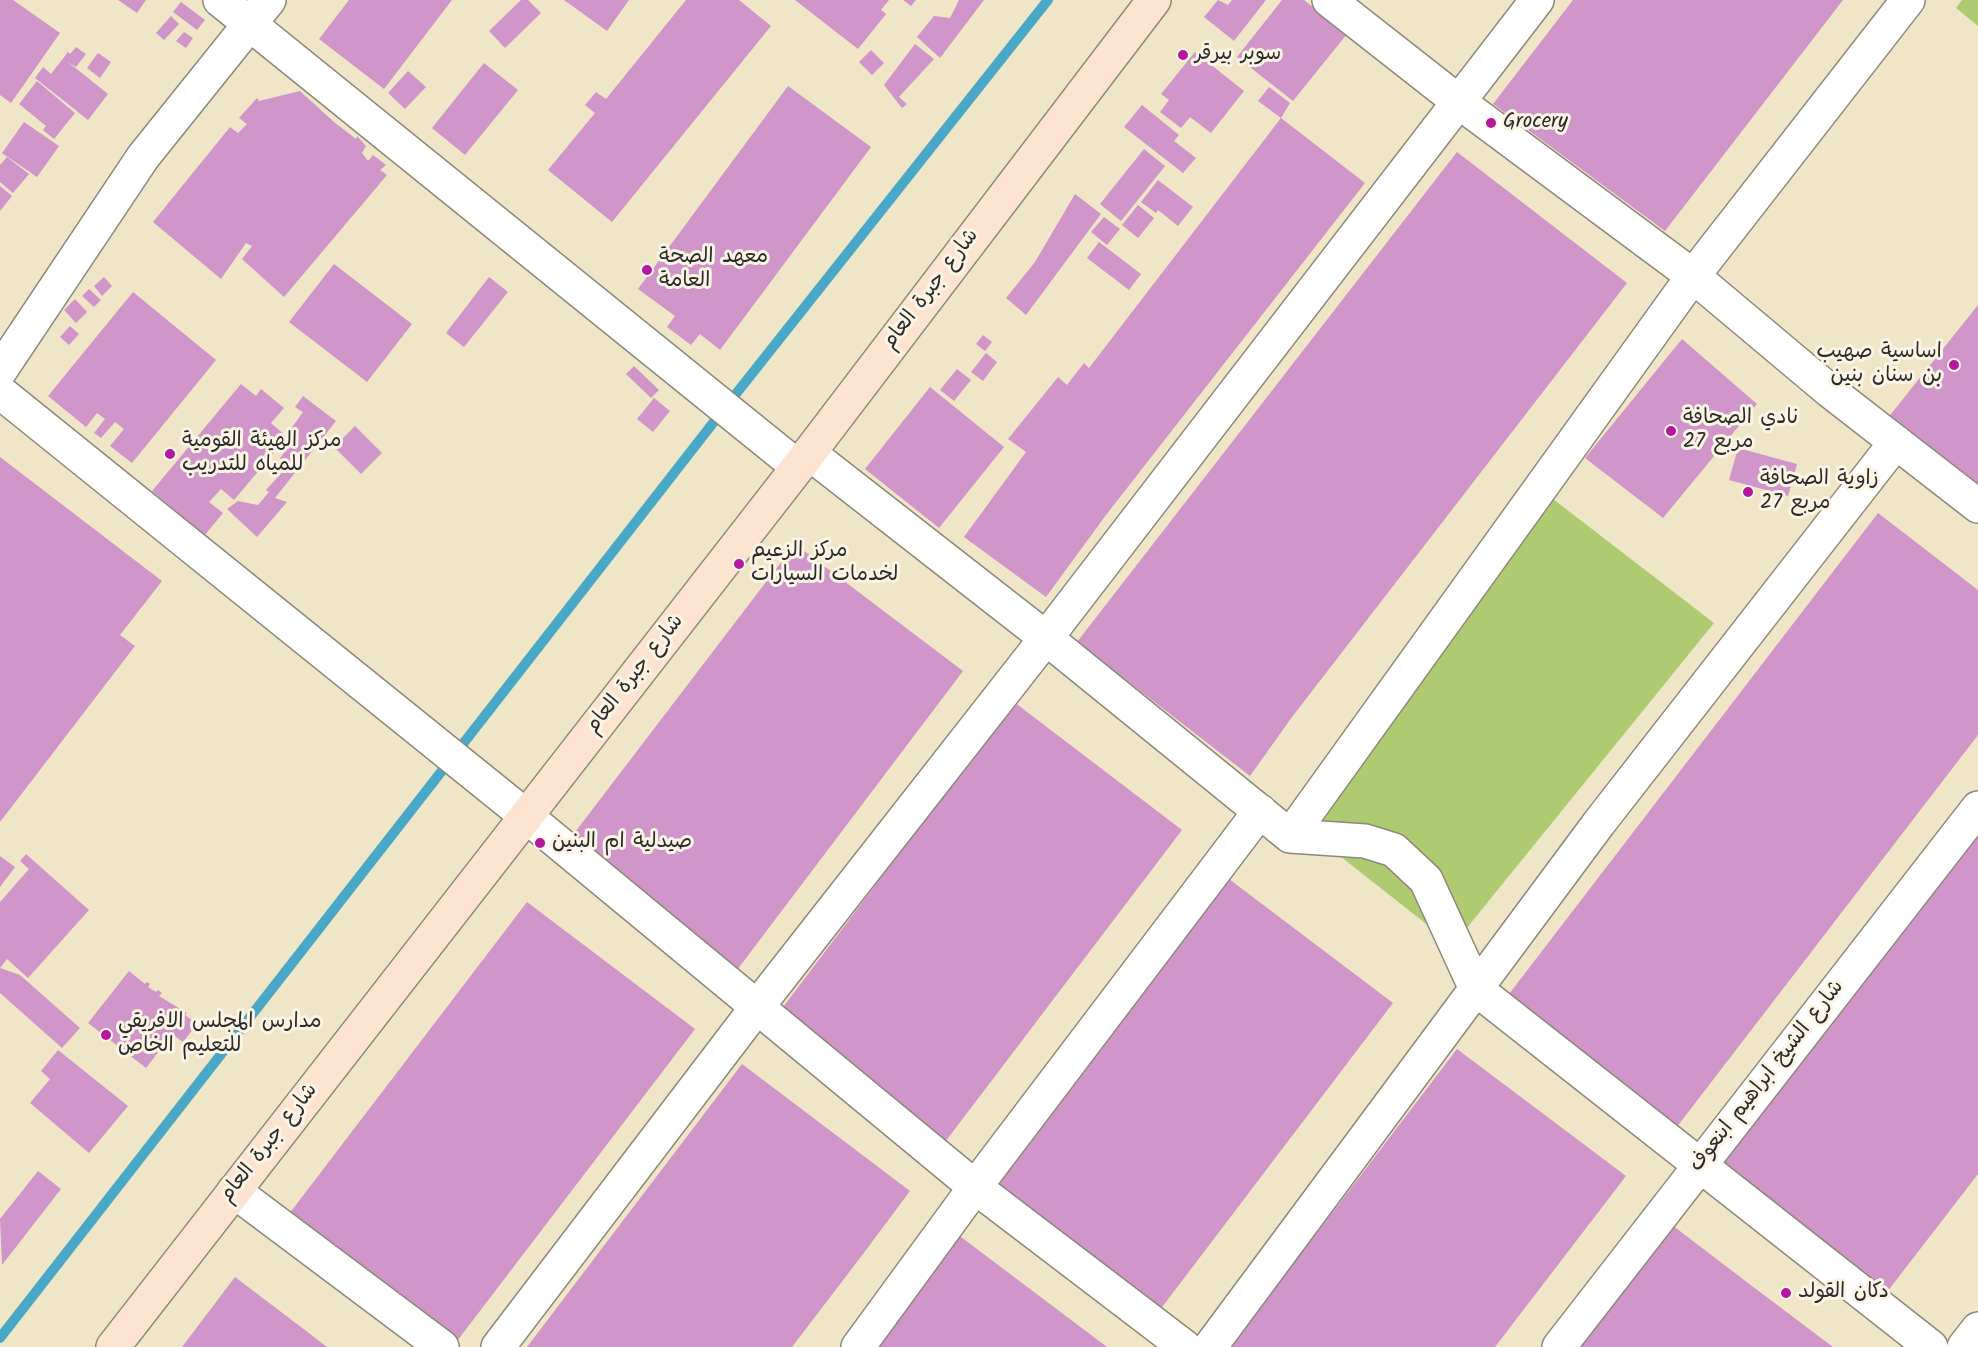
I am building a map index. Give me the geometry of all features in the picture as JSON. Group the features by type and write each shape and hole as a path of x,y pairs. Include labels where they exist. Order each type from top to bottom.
{"main road":[{"name":"شارع جبرة العام","path":"113,1347 803,460 1154,0"}],"street":[{"path":"220,0 260,12 803,460 1046,638 1290,836 1365,841 1394,850 1426,880 1476,989 1931,1347"},
{"path":"1329,0 1459,102 1693,276 1978,506"},
{"path":"498,1347 757,1007 1046,638 1537,0"},
{"path":"1290,836 1693,276 1908,0"},
{"path":"0,371 143,156 260,12"},
{"path":"0,392 526,816 975,1187 1185,1347"},
{"path":"1210,1347 1606,814 1896,442"},
{"name":"شارع الشيخ ابراهيم ابنعوف","path":"1559,1347 1978,808"},
{"path":"858,1347 975,1187 1260,811"},
{"path":"234,1191 442,1347"},
{"path":"1964,1347 1978,1329"}],"green space":[{"path":"1962,0 1978,0 1978,26 1956,8"},
{"path":"1553,499 1714,623 1453,945 1303,827"}],"building":[{"path":"0,0 13,0 60,33 11,103 0,95"},
{"path":"118,0 146,0 137,13"},
{"path":"349,0 452,0 384,89 319,39"},
{"path":"521,0 528,0 541,13 505,48 489,31"},
{"path":"564,0 629,0 607,31"},
{"path":"686,0 739,0 771,26 612,222 548,170 595,113 585,105 596,92 606,99"},
{"path":"795,0 889,0 881,10 886,14 858,49"},
{"path":"903,0 916,0 911,6"},
{"path":"959,0 984,0 940,58 917,37 934,16 950,18"},
{"path":"1218,0 1228,5 1232,0 1266,0 1234,41 1204,17"},
{"path":"1282,0 1304,0 1347,34 1293,101 1237,57"},
{"path":"1573,0 1843,0 1665,231 1493,104"},
{"path":"181,2 205,20 197,30 173,12"},
{"path":"171,16 179,24 164,40 156,33"},
{"path":"184,32 193,38 186,48 176,41"},
{"path":"915,44 934,59 899,97 907,104 902,108 884,85"},
{"path":"76,47 86,54 76,67 68,62 108,94 88,120 35,78 43,67 51,74 68,52 70,54"},
{"path":"871,50 884,63 872,75 859,62"},
{"path":"1195,52 1244,91 1211,133 1190,117 1181,128 1160,112 1169,100 1161,94"},
{"path":"98,53 111,62 100,78 87,68"},
{"path":"484,63 518,90 465,155 432,128"},
{"path":"408,71 426,87 405,109 388,93"},
{"path":"37,81 75,113 54,139 43,130 46,126 19,104"},
{"path":"788,86 871,147 720,350 700,334 691,345 667,327 675,316 638,289"},
{"path":"1269,87 1290,103 1281,118 1258,101"},
{"path":"300,91 334,122 356,139 357,136 366,146 362,153 368,161 373,155 386,165 380,170 387,175 284,297 242,259 252,246 246,243 221,279 153,222 230,127 238,133 247,124 239,118 257,98 259,101"},
{"path":"1142,105 1179,135 1174,141 1196,158 1183,173 1124,127"},
{"path":"1281,118 1365,183 1106,515 1046,597 964,537 1026,452 1008,439 1058,377 1067,385 1084,363 1089,368"},
{"path":"24,122 59,146 37,177 2,153"},
{"path":"1144,149 1165,166 1121,221 1100,204"},
{"path":"1457,152 1627,283 1292,717 1250,776 1077,642"},
{"path":"7,157 29,174 13,193 0,182 0,165"},
{"path":"1158,180 1193,207 1178,226 1158,210 1156,213 1141,202"},
{"path":"0,186 12,196 0,211"},
{"path":"1075,194 1101,214 1026,315 1006,298 1035,262"},
{"path":"1138,205 1154,218 1138,238 1122,225"},
{"path":"1104,217 1120,229 1107,245 1091,232"},
{"path":"1099,242 1141,274 1129,290 1087,258"},
{"path":"334,264 412,324 367,382 289,322"},
{"path":"104,277 112,286 102,296 94,286"},
{"path":"489,277 508,292 464,347 446,333"},
{"path":"89,289 101,300 94,307 82,296"},
{"path":"133,292 216,360 132,463 110,446 124,429 115,422 101,438 94,433 105,419 97,413 86,427 48,396"},
{"path":"75,299 87,312 76,323 64,310"},
{"name":"اساسية صهيب بن سنان بنين","path":"1978,305 1978,496 1883,424"},
{"path":"70,326 79,334 69,345 60,337"},
{"path":"983,335 992,342 985,351 976,344"},
{"name":"نادي الصحافة مربع 27","path":"1682,339 1757,404 1663,518 1585,458"},
{"path":"986,353 997,362 983,381 971,372"},
{"path":"634,366 659,390 651,398 626,374"},
{"path":"957,369 971,380 954,401 940,390"},
{"path":"241,384 256,396 261,389 284,408 271,423 287,437 234,500 221,489 209,502 223,513 205,535 152,491"},
{"path":"930,387 1004,447 939,528 865,469"},
{"path":"303,396 336,421 275,498 287,502 257,537 227,509 238,501 258,505 269,492 266,490 287,467 280,458 298,435 290,430 303,412 295,407"},
{"path":"654,398 670,411 653,432 637,419"},
{"path":"355,426 382,453 361,474 334,447"},
{"path":"1738,448 1797,464 1788,496 1729,480"},
{"path":"0,457 162,581 120,635 135,646 0,822"},
{"path":"1878,513 1978,590 1978,735 1676,1128 1506,998"},
{"path":"795,544 963,671 734,974 566,844"},
{"path":"1014,702 1182,830 942,1146 774,1019"},
{"path":"1978,824 1978,1174 1887,1292 1718,1161"},
{"path":"26,854 89,910 28,978 7,959 0,968 0,902 29,869 20,861"},
{"path":"0,856 15,867 0,887"},
{"path":"1225,876 1393,1003 1153,1319 984,1192"},
{"path":"527,902 695,1029 454,1345 286,1218"},
{"path":"0,968 20,975 80,1028 62,1048 0,993"},
{"path":"129,971 145,984 147,982 150,984 148,987 162,993 159,996 187,1013 185,1015 197,1024 183,1042 172,1034 146,1068 88,1023"},
{"path":"1457,1049 1626,1176 1495,1347 1230,1347"},
{"path":"58,1050 128,1106 89,1153 30,1103 50,1079 41,1071"},
{"path":"742,1064 910,1191 863,1254 792,1347 527,1347"},
{"path":"38,1171 61,1189 2,1265 0,1219"},
{"path":"1668,1222 1752,1286 1833,1347 1573,1347"},
{"path":"957,1234 1107,1347 870,1347"},
{"path":"235,1277 318,1340 327,1347 182,1347"}],"waterway":[{"path":"0,1338 720,414 1048,0"}],"place":[{"name":"سوبر بيرقر","path":"1183,55"},
{"name":"Grocery","path":"1491,123"},
{"name":"معهد الصحة العامة","path":"647,270"},
{"name":"اساسية صهيب بن سنان بنين","path":"1954,365"},
{"name":"نادي الصحافة مربع 27","path":"1671,431"},
{"name":"مركز الهيئة القومية للمياه للتدريب","path":"170,454"},
{"name":"زاوية الصحافة مربع 27","path":"1748,492"},
{"name":"مركز الزعيم لخدمات السيارات","path":"739,564"},
{"name":"صيدلية ام البنين","path":"540,843"},
{"name":"مدارس المجلس الافريقي للتعليم الخاص","path":"106,1035"},
{"name":"دكان القولد","path":"1786,1293"}]}
